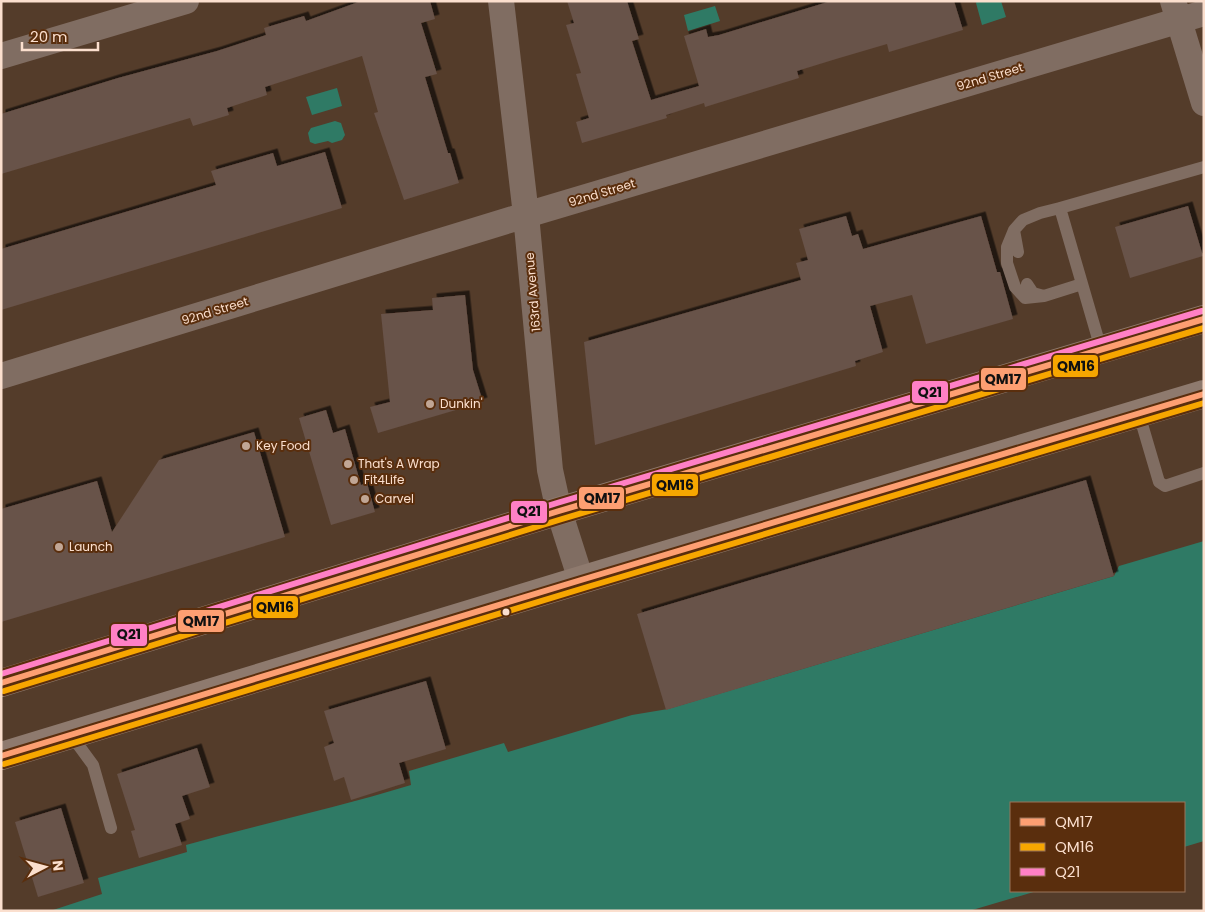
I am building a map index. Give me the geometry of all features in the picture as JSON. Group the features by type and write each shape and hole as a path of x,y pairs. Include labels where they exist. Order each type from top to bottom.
{"main road":[{"path":"1,683 559,511 1204,319"},
{"path":"1,756 1204,394"}],"street":[{"path":"1,56 186,1"},
{"name":"163rd Avenue","path":"501,1 526,215 550,470 559,511 581,580"},
{"path":"1176,11 1204,103"},
{"name":"92nd Street","path":"1,376 526,215 1176,11 1204,13"}],"lane":[{"path":"1082,284 1044,296 1025,298 1015,287 1007,263 1007,247 1014,230 1023,220 1040,213 1204,167"},
{"path":"1060,208 1101,349"},
{"path":"1014,230 1018,252"},
{"path":"1027,284 1033,293 1044,296"},
{"path":"1139,414 1158,482 1165,486 1204,473"},
{"path":"70,735 92,765 111,828"}],"water":[{"path":"977,1 1001,1 1006,17 982,25"},
{"path":"715,6 720,21 688,31 684,15"},
{"path":"337,88 342,106 312,115 306,97"},
{"path":"335,121 341,123 345,135 342,140 332,143 328,141 315,144 310,142 308,133 311,128"},
{"path":"1204,541 1204,841 1185,847 1185,802 1010,802 1010,892 1034,892 969,911 50,911 102,894 98,878 187,852 186,845 411,785 409,771 504,743 508,752 632,715 668,709 1114,576 1119,566"}],"building":[{"path":"361,1 430,1 435,19 421,23 437,74 425,77 459,183 404,200 374,113 378,112 362,56 265,87 267,95 227,108 229,115 193,126 190,118 1,174 1,114 118,78 217,51 266,35 264,28 304,16 306,21"},
{"path":"567,1 627,1 639,39 632,41 651,100 699,86 684,36 706,29 708,37 719,35 831,1 954,1 963,30 889,52 887,44 836,59 797,71 799,78 705,107 704,103 666,115 667,118 582,143 576,122 589,118 576,74 581,73 566,25 574,23"},
{"path":"325,152 342,208 1,310 1,249 216,185 211,171 273,153 277,166"},
{"path":"1188,206 1203,256 1130,278 1115,227"},
{"path":"846,216 852,236 858,234 863,249 981,216 997,272 1000,272 1013,319 926,344 912,295 870,306 883,352 855,361 856,366 595,445 584,342 801,280 796,263 808,260 799,229"},
{"path":"465,295 473,370 483,402 378,433 370,407 390,402 381,314 433,310 432,298"},
{"path":"326,410 333,433 345,429 361,485 367,483 375,512 331,525 299,418"},
{"path":"254,432 285,537 1,622 1,509 97,481 112,532 159,460"},
{"path":"1086,480 1114,576 666,710 637,614"},
{"path":"426,681 446,749 399,763 405,783 351,800 344,777 334,781 324,747 334,743 324,711"},
{"path":"197,748 210,787 182,796 190,819 175,824 182,845 139,858 131,831 135,830 117,774"},
{"path":"61,808 84,883 38,897 15,822"}],"transit line":[{"name":"Q21","path":"1,674 557,503 1202,311"},
{"name":"QM17","path":"1,683 559,511 1204,319"},
{"name":"QM16","path":"4,691 562,519 1204,328"},
{"name":"QM17","path":"1,756 1204,394"},
{"name":"QM16","path":"4,764 1204,403"}],"place":[{"name":"Dunkin'","path":"430,404"},
{"name":"Key Food","path":"246,446"},
{"name":"That's A Wrap","path":"348,464"},
{"name":"Fit4Life","path":"354,480"},
{"name":"Carvel","path":"365,499"},
{"name":"Launch","path":"59,547"}]}
